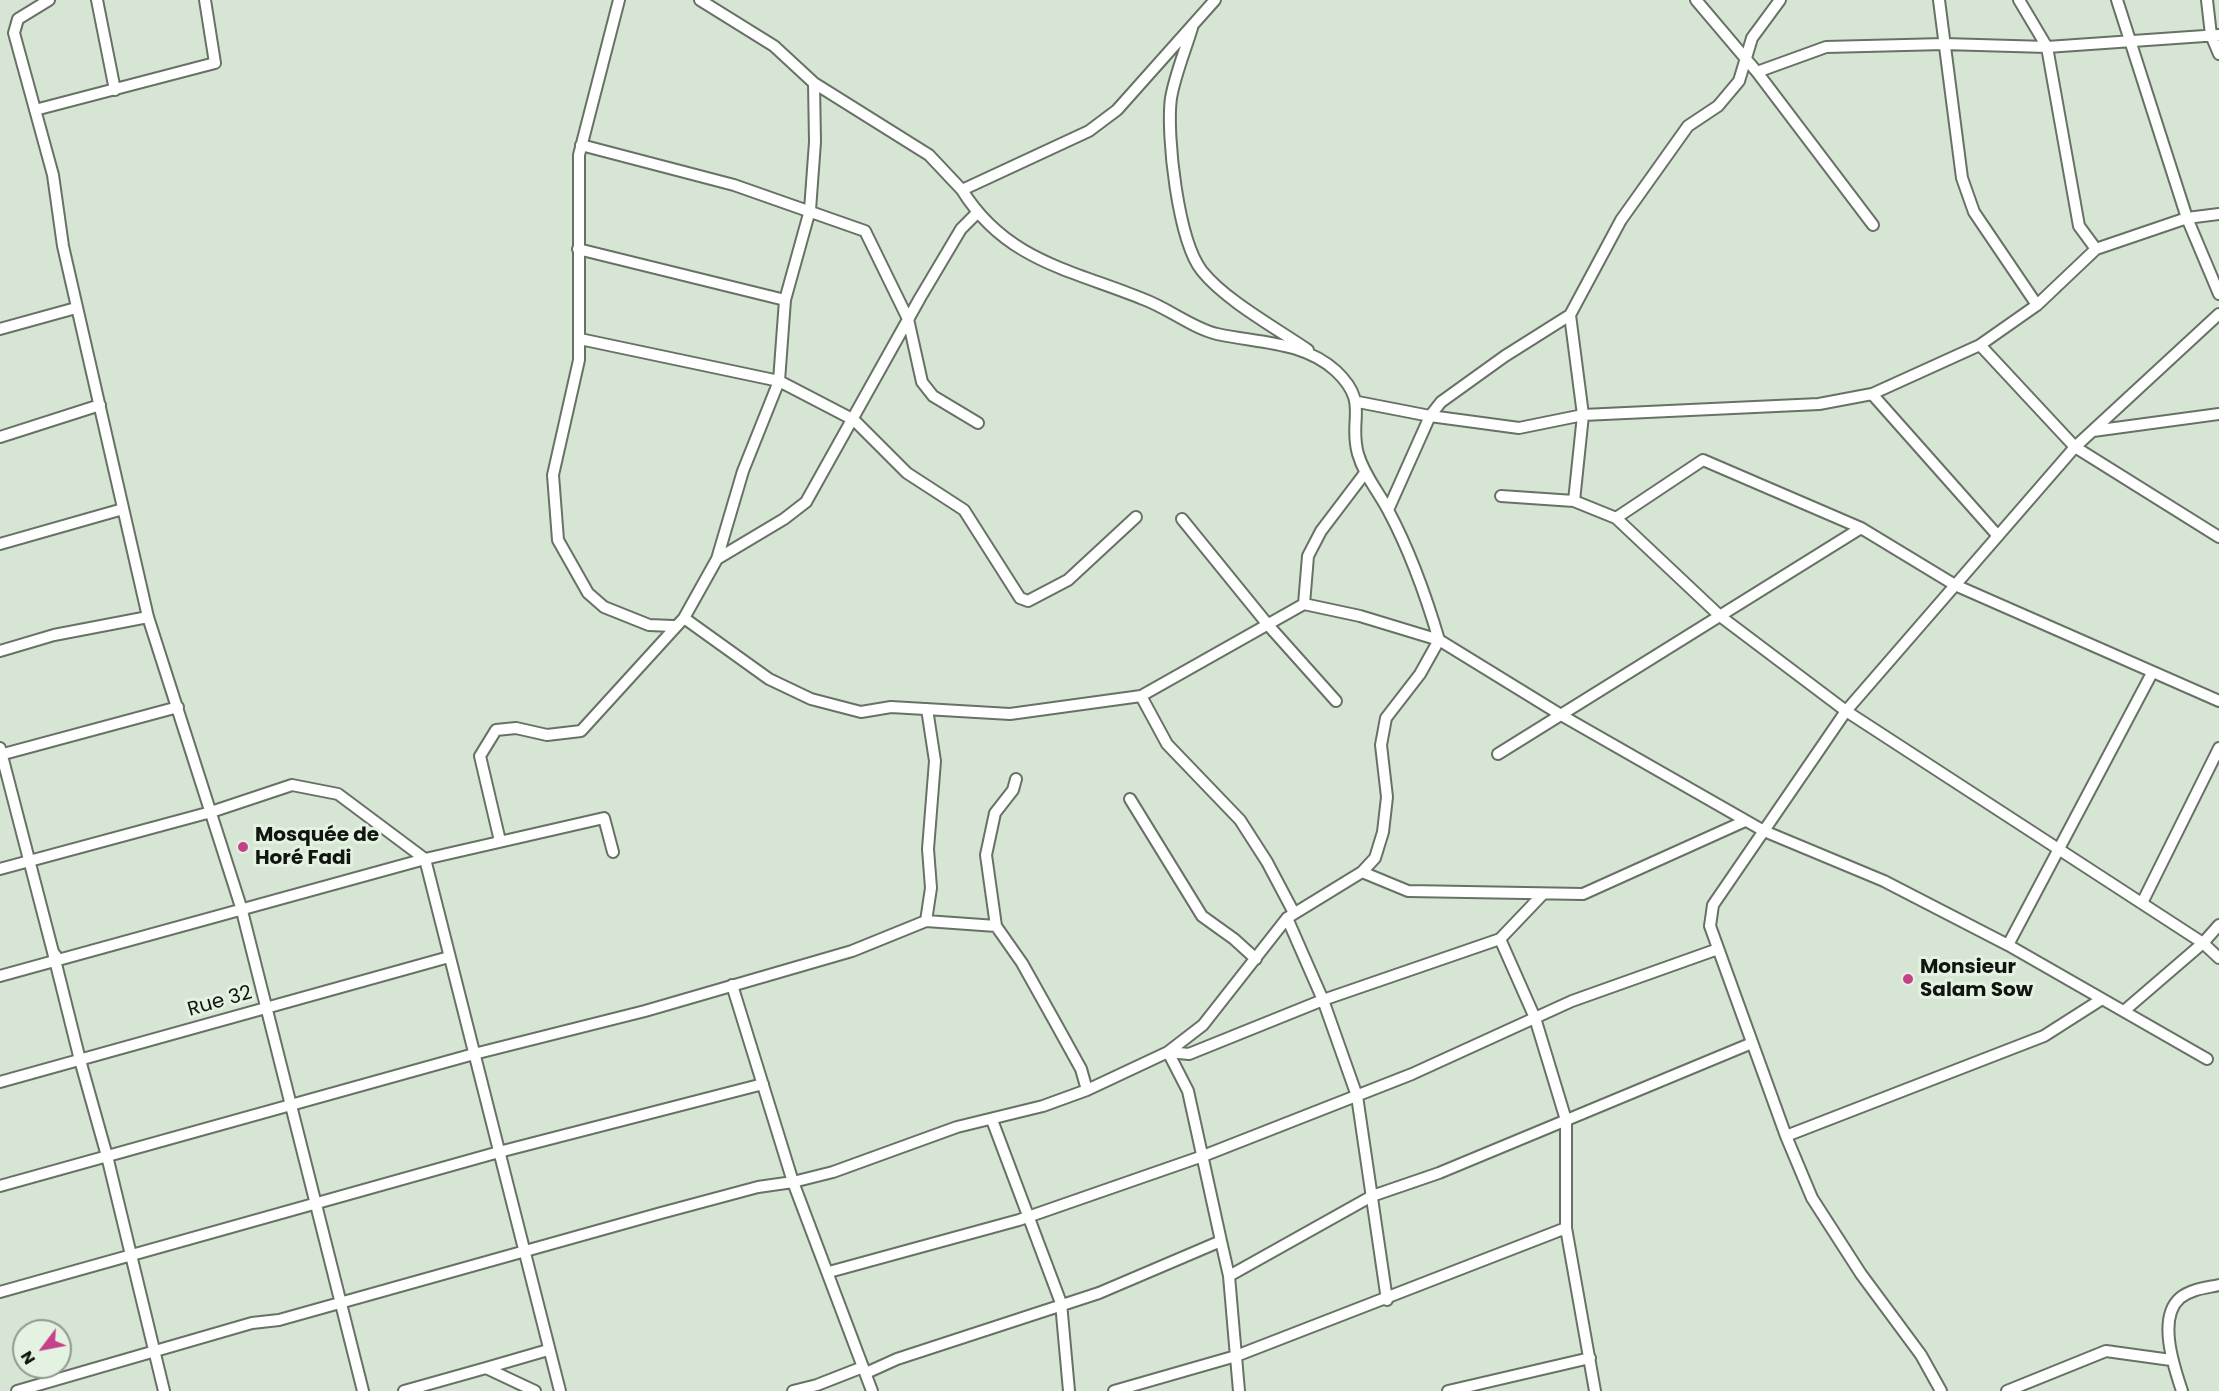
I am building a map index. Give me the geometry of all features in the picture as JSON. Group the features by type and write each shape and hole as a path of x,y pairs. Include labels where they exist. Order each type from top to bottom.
{"street":[{"path":"49,0 18,20 14,33 53,175 63,246 76,308 148,617 241,908 363,1391"},
{"path":"98,0 115,90"},
{"path":"35,111 216,63 205,0"},
{"path":"619,0 579,155 579,360 553,476 558,540 588,593 604,607 649,625 674,626"},
{"path":"700,0 774,46 814,83 929,155 962,190 976,213 998,234 1047,265 1145,299 1214,333 1277,343 1317,356"},
{"path":"962,190 1089,131 1117,110 1215,0"},
{"path":"1696,0 1757,72 1873,225"},
{"path":"1388,510 1430,416 1441,402 1505,356 1570,315 1621,220 1688,126 1718,106 1739,81 1752,38 1780,0"},
{"path":"1939,0 1962,178 1974,212 2037,305"},
{"path":"2019,0 2047,47 2079,226 2096,249"},
{"path":"2117,0 2187,219 2219,294"},
{"path":"2207,0 2219,54"},
{"path":"17,1391 154,1351 758,1187 793,1182 833,1172 957,1127 1043,1106 1087,1090 1168,1052 1203,1025 1290,916 1362,872 1375,858 1383,832 1387,797 1381,745 1386,718 1420,674 1439,640 1426,597 1388,510 1365,473 1357,453 1355,436 1358,402 1338,372 1234,299 1201,270 1183,226 1168,138 1172,97 1193,25"},
{"path":"1757,72 1826,47 1944,44 2047,47 2215,35"},
{"path":"500,841 480,756 495,730 516,728 547,735 581,731 674,626 684,618 717,559 743,471 779,381 785,300 810,210 815,142 814,83"},
{"path":"582,146 734,185 865,231 908,320 922,382 933,396 978,423"},
{"path":"717,559 784,519 806,502 908,320 962,229 976,213"},
{"path":"1358,402 1430,416 1519,428 1583,415 1819,404 1872,394 1980,345 2037,305 2096,249 2187,219 2219,214"},
{"path":"578,249 785,300"},
{"path":"0,329 76,308"},
{"path":"1941,1391 1921,1355 1860,1274 1812,1198 1786,1136 1710,926 1713,905 1846,711 2075,447 2219,314"},
{"path":"1570,315 1583,415 1574,501"},
{"path":"580,339 779,381 854,420 907,473 964,510 1020,598 1028,601 1068,580 1136,517"},
{"path":"1980,345 2075,447 2219,537"},
{"path":"1872,394 1998,536"},
{"path":"0,436 100,405"},
{"path":"2092,431 2219,414"},
{"path":"1616,518 1703,460 1861,528 1955,585 2219,701"},
{"path":"1304,604 1308,556 1321,531 1365,473"},
{"path":"1502,496 1574,501 1616,518 1720,616 1846,711 2203,943 2219,958"},
{"path":"0,544 123,508"},
{"path":"1182,519 1269,626 1336,701"},
{"path":"1498,754 1861,528"},
{"path":"684,618 769,679 811,699 861,712 891,707 1010,714 1141,696 1269,626 1304,604 1360,616 1439,640 1561,715 1745,821 1884,881 2008,945 2207,1059"},
{"path":"0,651 54,635 148,617"},
{"path":"2008,945 2152,673"},
{"path":"1141,696 1167,744 1240,820 1267,862 1290,916 1357,1096 1387,1300"},
{"path":"164,1391 107,1156 1,753 178,707"},
{"path":"927,709 935,761 928,849 931,888 927,921"},
{"path":"2142,903 2218,752"},
{"path":"1016,779 1013,790 995,813 987,855 996,926 1028,973 1081,1069 1087,1090"},
{"path":"0,869 211,812 292,785 338,794 425,859 560,1391"},
{"path":"1130,799 1202,916 1234,939 1256,959"},
{"path":"0,976 55,956 425,859 604,818 613,852"},
{"path":"1362,872 1408,891 1583,894 1745,821"},
{"path":"1168,1052 1189,1054 1323,1000 1500,939 1542,895"},
{"path":"0,1186 474,1054 732,986 852,951 927,921 996,926"},
{"path":"2124,1011 2203,943 2219,925"},
{"path":"1500,939 1535,1018 1566,1120 1566,1228 1595,1391"},
{"path":"829,1272 1029,1217 1203,1156 1412,1074 1572,1001 1718,949"},
{"name":"Rue 32","path":"0,1082 449,957"},
{"path":"732,986 793,1182 829,1272 872,1391"},
{"path":"1786,1136 2044,1036 2102,999"},
{"path":"1229,1276 1372,1196 1439,1173 1752,1043"},
{"path":"1168,1052 1188,1091 1229,1276 1239,1391"},
{"path":"0,1292 500,1152 763,1084"},
{"path":"992,1120 1061,1304 1069,1391"},
{"path":"1114,1391 1236,1356 1387,1300 1566,1228"},
{"path":"793,1391 1099,1293 1221,1241"},
{"path":"2182,1391 2172,1360 2169,1321 2178,1299 2192,1290 2219,1285"},
{"path":"404,1391 548,1350"},
{"path":"2007,1391 2106,1351 2172,1360"},
{"path":"1448,1391 1590,1358"},
{"path":"486,1368 535,1391"}],"place":[{"name":"Mosquée de Horé Fadi","path":"243,847"},
{"name":"Monsieur Salam Sow","path":"1908,979"}]}
